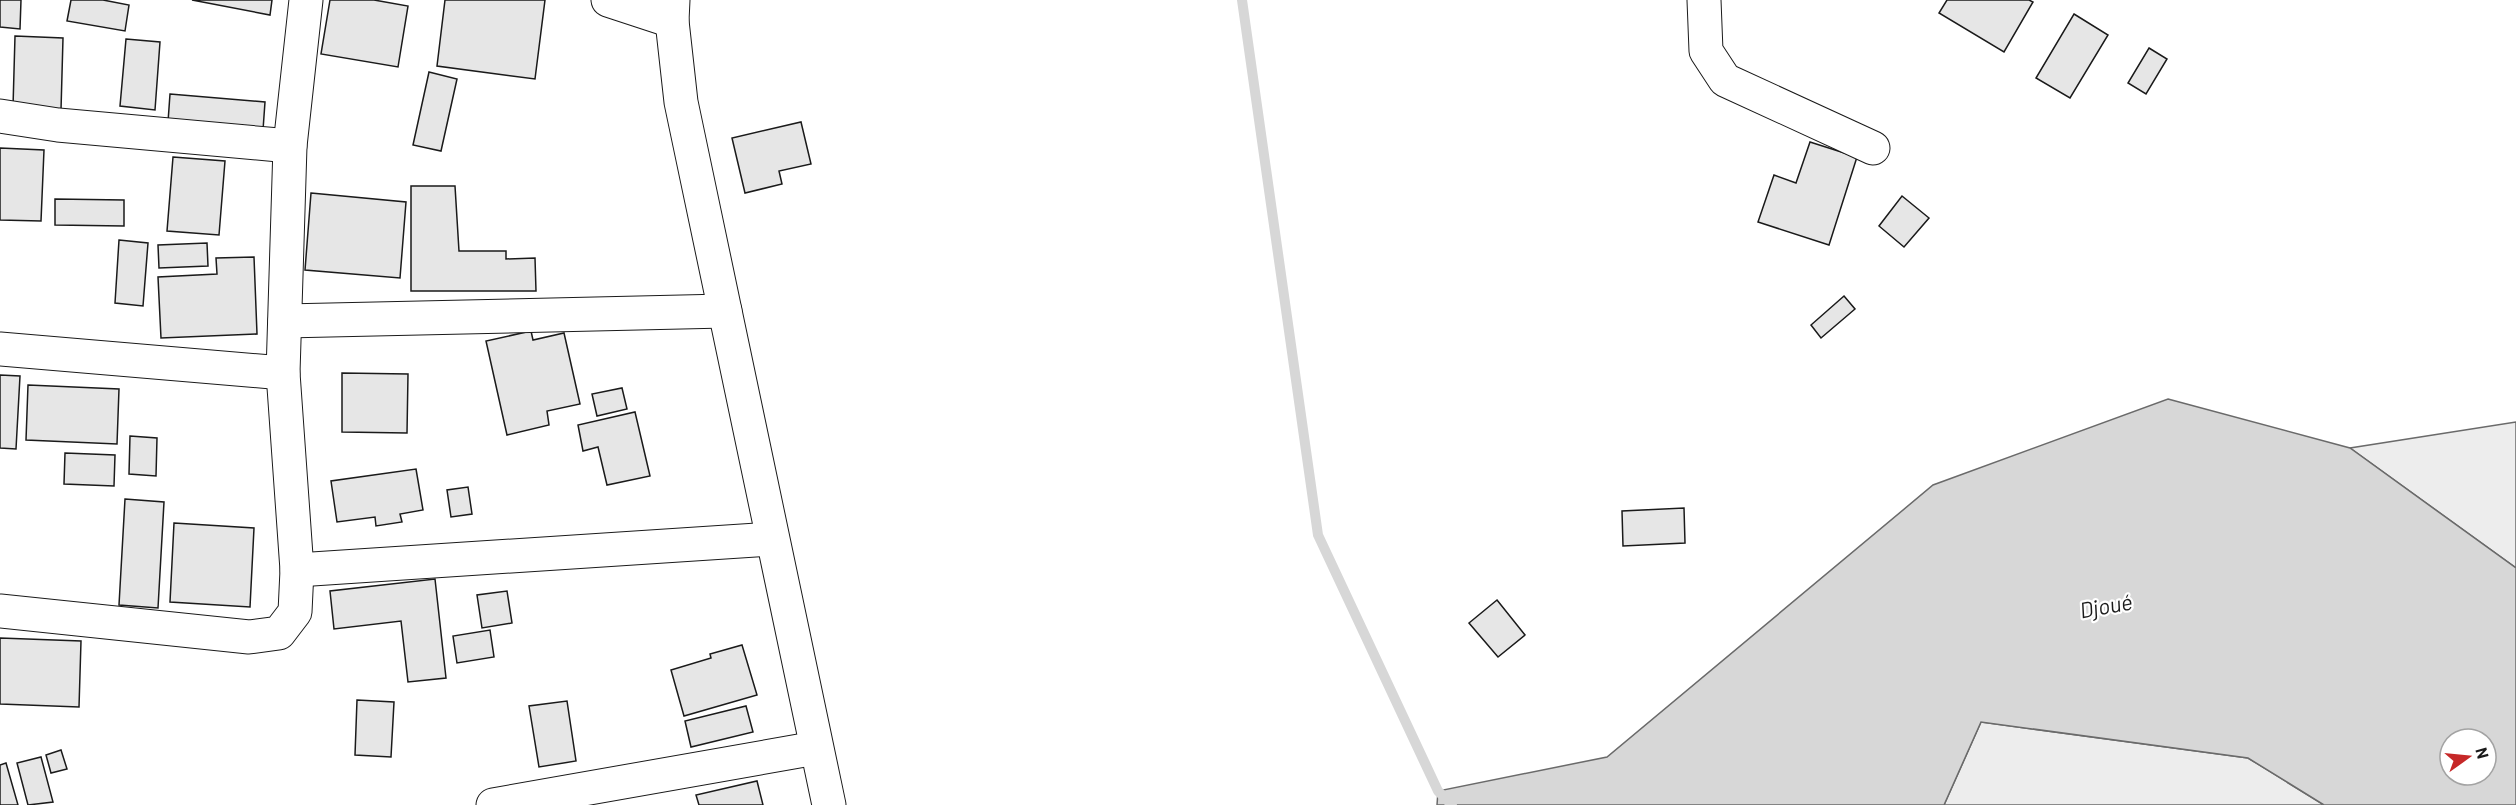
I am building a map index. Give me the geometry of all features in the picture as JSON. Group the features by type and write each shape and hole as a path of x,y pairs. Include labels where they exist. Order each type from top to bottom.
{"street":[{"path":"0,611 249,637 279,633 295,612 297,570 284,373 290,146 306,0"},
{"path":"608,0 673,11 681,102 771,539 830,805"},
{"path":"1704,0 1706,51 1725,80 1873,148"},
{"path":"0,116 58,125 290,146"},
{"path":"285,321 725,311"},
{"path":"0,349 284,373"},
{"path":"297,570 771,539"},
{"path":"493,805 816,748"}],"shaded area":[{"path":"2516,422 2516,568 2350,448"},
{"path":"1981,722 2248,758 2324,805 1944,805"}],"water":[{"name":"Djoué","path":"2168,399 2350,448 2516,568 2516,805 2324,805 2248,758 1981,722 1944,805 1437,805 1438,791 1607,757 1933,485"}],"building":[{"path":"0,0 21,0 20,29 0,27"},
{"path":"71,0 103,0 129,5 125,31 67,21"},
{"path":"192,0 272,0 270,15"},
{"path":"330,0 374,0 408,6 398,67 321,54"},
{"path":"445,0 545,0 535,79 437,66"},
{"path":"1947,0 2029,0 2033,2 2004,52 1939,13"},
{"path":"2074,14 2108,35 2070,98 2036,78"},
{"path":"15,36 63,38 61,110 13,107"},
{"path":"126,39 160,42 155,110 120,106"},
{"path":"2149,48 2167,59 2146,94 2128,83"},
{"path":"429,72 457,79 441,151 413,145"},
{"path":"170,94 265,102 263,130 168,122"},
{"path":"801,122 811,164 779,171 782,184 745,193 732,138"},
{"path":"1810,142 1857,157 1829,245 1758,222 1774,175 1796,183"},
{"path":"0,148 44,150 41,221 0,220"},
{"path":"173,157 225,161 219,235 167,231"},
{"path":"411,186 455,186 459,251 506,251 506,259 535,258 536,291 411,291"},
{"path":"311,193 406,202 400,278 305,270"},
{"path":"1902,196 1929,218 1904,247 1879,226"},
{"path":"55,199 124,200 124,226 55,225"},
{"path":"119,240 148,243 143,306 115,303"},
{"path":"207,243 208,266 159,268 158,245"},
{"path":"254,257 257,334 161,338 158,277 217,274 216,258"},
{"path":"1844,296 1855,309 1821,338 1811,325"},
{"path":"531,331 533,340 564,333 580,404 547,411 549,425 507,435 486,341"},
{"path":"342,373 408,374 407,433 342,432"},
{"path":"0,375 20,376 16,449 0,448"},
{"path":"28,385 119,389 117,444 26,440"},
{"path":"622,388 627,409 597,416 592,394"},
{"path":"635,412 650,476 607,485 598,447 583,451 578,425"},
{"path":"130,436 157,438 156,476 129,474"},
{"path":"65,453 115,455 114,486 64,484"},
{"path":"416,469 423,510 400,514 402,522 376,526 375,517 337,522 331,481"},
{"path":"468,487 472,514 451,517 447,490"},
{"path":"125,499 164,502 158,608 119,605"},
{"path":"1684,508 1685,543 1623,546 1622,511"},
{"path":"174,523 254,528 250,607 170,602"},
{"path":"435,579 446,678 408,682 401,621 334,629 330,591"},
{"path":"507,591 512,623 482,628 477,595"},
{"path":"1497,600 1525,635 1498,657 1469,623"},
{"path":"490,630 494,657 457,663 453,636"},
{"path":"0,638 81,641 79,707 0,704"},
{"path":"742,645 757,695 684,716 671,670 711,658 710,654"},
{"path":"357,700 394,702 391,757 355,755"},
{"path":"567,701 576,761 539,767 529,706"},
{"path":"746,706 753,732 691,747 685,721"},
{"path":"61,750 67,769 51,773 46,755"},
{"path":"41,757 53,802 28,805 17,763"},
{"path":"6,763 18,805 0,805 0,765"},
{"path":"757,781 763,805 699,805 696,795"}],"waterway":[{"path":"1242,0 1318,535 1438,791 1452,805"}]}
